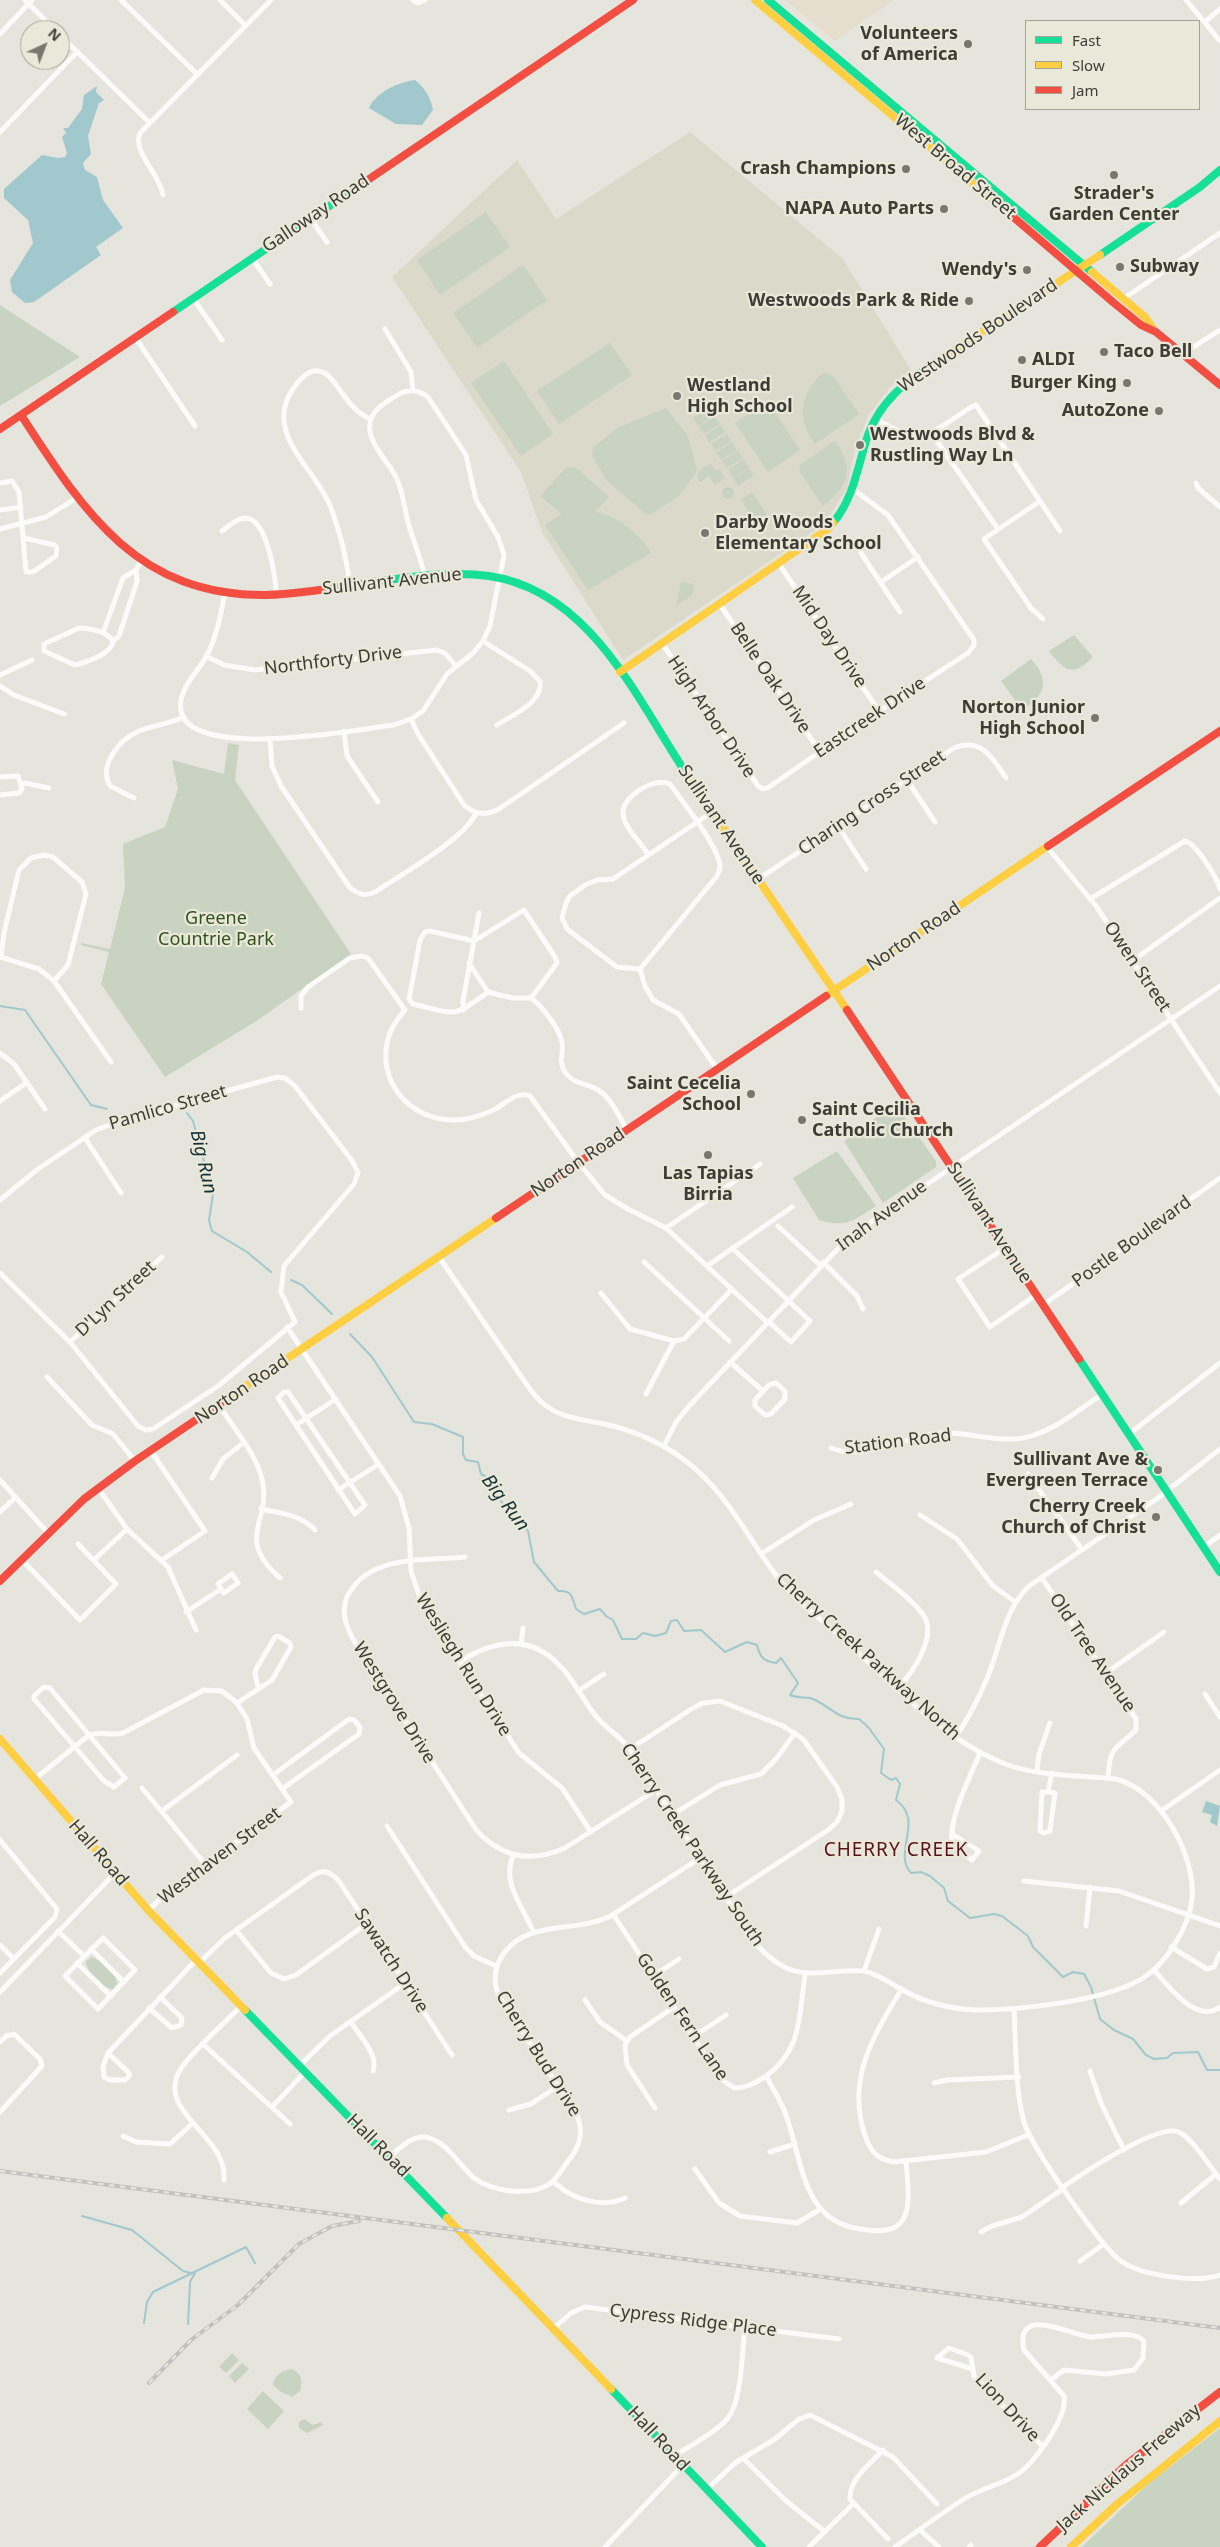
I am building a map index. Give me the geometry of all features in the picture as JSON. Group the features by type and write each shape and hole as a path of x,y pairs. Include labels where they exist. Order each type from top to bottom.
{"main road":[{"name":"Galloway Road","path":"0,429 633,0"},
{"name":"West Broad Street","path":"755,0 1079,268 1145,317 1156,332 1220,385"},
{"name":"West Broad Street","path":"768,0 985,181 1140,325 1156,332"},
{"name":"Westwoods Boulevard","path":"620,672 828,529 841,515 854,490 865,445 875,420 890,396 913,377 1200,187 1220,170"},
{"name":"Sullivant Avenue","path":"21,415 78,497 110,535 142,560 181,580 225,592 276,594 464,574 500,578 529,587 562,604 591,631 952,1167 1220,1572"},
{"name":"Norton Road","path":"0,1581 48,1533 98,1488 135,1461 1220,731"},
{"name":"Hall Road","path":"0,1739 148,1910 554,2328 762,2547"},
{"name":"Jack Nicklaus Freeway","path":"1040,2547 1084,2503 1144,2450 1220,2392"},
{"name":"Jack Nicklaus Freeway","path":"1072,2547 1116,2505 1220,2421"}],"street":[{"path":"121,0 197,74"},
{"path":"220,0 246,25"},
{"path":"163,195 162,186 141,152 138,143 140,133 271,0"},
{"path":"413,0 423,1"},
{"path":"1186,0 1220,41"},
{"path":"0,34 29,1 46,20"},
{"path":"1204,22 1220,9"},
{"path":"70,45 150,123"},
{"path":"0,132 77,52"},
{"path":"310,218 327,242"},
{"path":"1123,299 1220,233"},
{"path":"252,258 270,284"},
{"path":"193,298 222,340"},
{"path":"385,329 411,372 413,391"},
{"path":"1182,354 1220,330"},
{"path":"135,337 195,426"},
{"path":"350,586 348,566 330,506 292,446 285,430 284,413 286,403 297,384 310,372 324,372 332,378 355,411 370,419"},
{"path":"225,592 217,629 206,656 183,693 181,710 192,728 207,734 234,738 270,739 394,725 411,719 428,705 443,680 456,666 472,654 483,641 490,626 504,555 502,546 476,500 466,455 434,404 424,394 413,391 403,392 379,408 370,419 369,429 372,439 396,477 402,494 408,523 421,556 425,577"},
{"path":"875,420 911,436 920,437 932,434 974,405 977,406 1060,531"},
{"path":"932,434 998,529"},
{"path":"0,483 8,480 17,486 24,538 26,572 32,572 56,556 57,548 54,545 24,538"},
{"path":"1196,483 1198,488 1219,503"},
{"path":"854,490 888,515 918,557 880,582"},
{"path":"0,529 46,516 78,497"},
{"path":"1040,501 984,539 1031,608 1043,619"},
{"path":"0,510 20,507"},
{"path":"222,531 242,519 250,519 257,523 262,529 273,566 276,594"},
{"path":"861,553 900,612"},
{"name":"Eastcreek Drive","path":"763,789 769,787 879,711 968,653 974,645 969,633 918,557"},
{"path":"103,633 123,578 136,570 142,560"},
{"name":"Mid Day Drive","path":"779,564 879,711"},
{"path":"113,641 103,633 93,629 79,628 43,645 48,653 75,665 112,648 113,641 119,636 137,582 136,570"},
{"name":"Belle Oak Drive","path":"719,603 820,752"},
{"path":"483,641 530,671 540,681 540,691 535,699 497,725"},
{"name":"High Arbor Drive","path":"662,643 758,786 763,789"},
{"name":"Northforty Drive","path":"206,656 224,665 255,670 436,650 445,653 456,666"},
{"path":"0,675 32,660"},
{"path":"0,686 14,696 64,714"},
{"path":"134,798 110,786 106,775 110,760 116,750 134,733 184,717"},
{"path":"411,719 418,734 464,804 476,813 486,814 499,809 624,723"},
{"path":"344,731 348,756 378,802"},
{"path":"270,739 272,766 282,786 350,888 358,893 366,895 375,892 446,844 468,828 476,813"},
{"name":"Charing Cross Street","path":"757,880 954,748 968,744 983,748 1006,778"},
{"path":"0,777 16,775 20,778 21,784 19,793 0,795"},
{"path":"907,780 935,822"},
{"path":"640,970 717,876 720,868 715,849 670,784 662,781 649,786 627,800 623,812 624,818 648,854"},
{"path":"21,784 25,783 49,788"},
{"path":"640,970 617,967 597,954 564,925 562,918 570,896 597,880 613,879 712,812"},
{"path":"838,826 866,869"},
{"path":"1090,899 1180,842 1185,841 1190,842 1197,849 1220,889"},
{"name":"Owen Street","path":"1047,847 1090,899 1220,1093"},
{"path":"54,981 68,966 86,894 82,882 73,873 52,857 40,855 28,860 20,870 4,933 1,957 38,969 54,981 111,1062"},
{"path":"1132,961 1220,898"},
{"path":"488,992 463,1010 453,1013 413,1004 409,996 420,940 425,932 430,931 474,941 524,910 557,963 530,998"},
{"path":"463,1010 469,963 479,913"},
{"path":"301,1008 302,996 308,987 350,958 362,956 368,958 405,1010 390,1034 386,1057 390,1081 408,1105 434,1118 456,1120 489,1112 518,1095 526,1095 536,1102 578,1162 612,1200 666,1228 791,1342 810,1321 732,1248"},
{"path":"469,963 488,992 512,998 530,998"},
{"path":"640,970 645,986 653,1000 680,1014 717,1069"},
{"name":"Inah Avenue","path":"664,1446 685,1410 822,1264 857,1230 1220,986"},
{"path":"530,998 559,1035 562,1047 561,1065 568,1076 579,1084 599,1090 605,1095 627,1130"},
{"path":"0,1053 9,1059 45,1109"},
{"name":"Pamlico Street","path":"0,1200 38,1169 96,1130 123,1120 277,1077 285,1078 295,1086 353,1162 358,1173 354,1184 284,1266 281,1292 295,1322 287,1328"},
{"path":"1214,1084 1220,1079"},
{"path":"0,1101 26,1083"},
{"path":"84,1138 121,1193"},
{"path":"666,1228 760,1164"},
{"name":"Postle Boulevard","path":"1043,1305 1220,1178"},
{"path":"707,1266 792,1207"},
{"path":"778,1226 857,1296 863,1309"},
{"path":"1005,1248 958,1279 990,1327 1036,1295"},
{"name":"D'Lyn Street","path":"70,1342 162,1257"},
{"name":"Cherry Creek Parkway North","path":"438,1257 527,1385 545,1406 577,1419 625,1430 664,1446 695,1468 715,1488 784,1586 955,1738 980,1753 1009,1765 1037,1772 1108,1778 1137,1786 1161,1811 1179,1841 1190,1873 1192,1900 1189,1915"},
{"path":"644,1262 728,1341"},
{"path":"0,1273 70,1342 132,1420 146,1430 158,1427 218,1386 287,1328"},
{"path":"601,1293 630,1329 674,1341 684,1338 732,1289"},
{"name":"Wesliegh Run Drive","path":"287,1328 404,1503 410,1528 410,1562 415,1588 422,1604 519,1753 562,1788 591,1832"},
{"path":"646,1394 674,1341"},
{"path":"730,1362 763,1391"},
{"path":"1129,1434 1220,1363"},
{"path":"46,1377 92,1425 113,1434 135,1461"},
{"path":"776,1384 786,1391 785,1399 768,1415 762,1414 755,1406 755,1400 763,1391 769,1385 776,1384"},
{"path":"284,1392 288,1392 307,1418 365,1505 355,1514 296,1425 278,1398 284,1392"},
{"name":"Station Road","path":"831,1448 847,1452 875,1449 939,1433 1002,1439 1032,1436 1048,1429 1103,1394"},
{"path":"296,1425 336,1399"},
{"path":"219,1405 262,1477 264,1487 256,1533 257,1548 266,1564 280,1578"},
{"path":"212,1478 223,1459 243,1443"},
{"path":"955,1738 966,1722 988,1676 1014,1601 1029,1586 1166,1492 1220,1449"},
{"path":"151,1451 205,1531 162,1560"},
{"path":"338,1490 379,1464"},
{"path":"1028,1474 1053,1512 1064,1522 1082,1550"},
{"path":"0,1480 48,1533"},
{"path":"98,1488 127,1529 162,1560 174,1578 186,1612 196,1630"},
{"path":"0,1512 16,1497"},
{"path":"761,1554 814,1520 851,1504"},
{"path":"261,1509 297,1518 315,1530"},
{"path":"920,1515 958,1539 993,1586 1014,1601"},
{"path":"94,1560 127,1529"},
{"path":"1204,1547 1220,1535"},
{"path":"21,1559 80,1620 116,1584 78,1544"},
{"name":"Westgrove Drive","path":"465,1557 384,1565 371,1569 363,1575 347,1597 344,1611 346,1623 357,1646 477,1831 493,1846 513,1856"},
{"path":"876,1572 922,1613 927,1627 926,1640 916,1666 898,1688"},
{"name":"Old Tree Avenue","path":"1042,1578 1106,1673 1138,1725 1136,1730 1113,1750 1109,1759 1108,1778"},
{"path":"186,1612 221,1589"},
{"path":"521,1644 523,1628"},
{"path":"1106,1673 1164,1632"},
{"path":"237,1703 258,1687 272,1680 291,1647 290,1643 278,1636 275,1637 256,1669 255,1674 258,1687"},
{"name":"Cherry Creek Parkway South","path":"458,1662 481,1648 494,1644 521,1644 545,1653 554,1660 564,1669 596,1718 622,1739 630,1750 756,1944 780,1965 806,1974 864,1971 882,1977 901,1990 932,2002 974,2010 1014,2009 1117,1990 1143,1978 1154,1970 1171,1948 1189,1915"},
{"path":"578,1691 604,1674"},
{"path":"44,1687 50,1688 89,1735 125,1778 114,1787 109,1785 34,1699 34,1696 44,1687"},
{"path":"35,1779 89,1735 100,1732 117,1735 123,1733 207,1689 222,1691 237,1703 247,1720 254,1748 282,1789 359,1734 360,1727 354,1720 349,1719 273,1775"},
{"path":"1205,1694 1220,1717"},
{"path":"630,1750 693,1708 715,1701 729,1704 795,1732 810,1746 837,1787 842,1799 842,1812 837,1822 828,1830 726,1897"},
{"path":"1037,1772 1040,1754 1050,1722"},
{"path":"672,1815 720,1785 761,1774 776,1759 795,1732"},
{"path":"952,1834 979,1851 972,1860 952,1845 952,1834 955,1818 980,1753"},
{"path":"162,1811 237,1755"},
{"path":"1161,1811 1220,1770"},
{"path":"1048,1792 1052,1773"},
{"path":"142,1788 205,1864"},
{"name":"Westhaven Street","path":"148,1910 164,1895 205,1864 291,1802 282,1789"},
{"path":"534,1933 509,1880 509,1867 513,1856 540,1857 551,1854 591,1832 656,1790"},
{"path":"1042,1792 1048,1792 1055,1793 1050,1831 1044,1833 1040,1831 1042,1792"},
{"path":"387,1826 466,1948 474,1956 496,1966"},
{"path":"0,1840 58,1909 55,1917 0,1973"},
{"name":"Cherry Bud Drive","path":"389,2158 407,2142 422,2137 438,2142 476,2179 501,2189 531,2191 553,2181 575,2152 581,2132 576,2113 499,1996 495,1982 496,1966 508,1949 534,1933 592,1924 613,1914 700,1858"},
{"name":"Sawatch Drive","path":"236,1930 312,1876 326,1871 333,1874 452,2055"},
{"path":"0,1992 115,1873"},
{"path":"1024,1881 1119,1891 1220,1926"},
{"path":"1086,1926 1090,1888"},
{"name":"Golden Fern Lane","path":"613,1914 727,2085 734,2088 748,2086 766,2076"},
{"path":"108,2052 129,2073 125,2080 110,2080 104,2076 103,2067 108,2052 160,1997 198,1961 236,1930 272,1973 284,1979 296,1975 366,1924"},
{"path":"864,1971 878,1929"},
{"path":"58,1931 84,1956"},
{"path":"101,1939 104,1939 135,1968 112,1996 97,2008 65,1977 84,1956 101,1939"},
{"path":"0,1945 14,1958"},
{"path":"1171,1948 1207,1969 1214,1967 1220,1953"},
{"path":"91,1949 124,1982"},
{"path":"654,1976 680,1959"},
{"path":"77,1963 112,1996"},
{"path":"1154,1970 1188,2006 1211,2010 1220,2007"},
{"path":"806,1974 797,2032 791,2050 781,2065 766,2076 784,2109 810,2194 819,2210 833,2222 850,2228 877,2231 894,2228 906,2214 906,2161"},
{"path":"299,2066 330,2036 404,1984"},
{"path":"901,1990 868,2049 860,2078 857,2099 858,2112 872,2152 884,2160 906,2161 986,2152 1028,2135"},
{"path":"150,2008 172,2028 175,2029 181,2025 182,2018 160,1997"},
{"path":"585,2000 600,2022 627,2041"},
{"path":"224,2180 222,2159 209,2139 178,2105 175,2094 176,2083 180,2070 241,2006"},
{"path":"655,2108 627,2066 624,2051 627,2041 674,2007"},
{"path":"1014,2009 1021,2110 1028,2135 1063,2188 1104,2244 1121,2261 1139,2270 1194,2278 1220,2275"},
{"path":"694,2037 726,2015"},
{"path":"351,2022 375,2060 373,2071"},
{"path":"0,2042 6,2036 14,2034 40,2059 42,2066 0,2112"},
{"path":"204,2045 290,2124"},
{"path":"1090,2071 1101,2103 1124,2150"},
{"path":"272,2107 305,2072"},
{"path":"934,2083 947,2080 1019,2077"},
{"path":"510,2110 531,2104 558,2086"},
{"path":"122,2136 136,2142 170,2144 193,2123"},
{"path":"981,2232 992,2226 1022,2217 1100,2162 1162,2131 1175,2131 1186,2136 1218,2177 1181,2203"},
{"path":"770,2152 795,2144"},
{"path":"695,2169 719,2203 740,2216 797,2223 819,2210"},
{"path":"553,2181 562,2191 579,2199 607,2202 626,2198"},
{"path":"1080,2261 1104,2244"},
{"name":"Cypress Ridge Place","path":"554,2328 571,2313 585,2307 839,2339"},
{"path":"895,2547 966,2498 1018,2474 1030,2464 1043,2447 1065,2404 1062,2392 1051,2380 1024,2350 1024,2335 1033,2325 1043,2324 1089,2336 1135,2335 1140,2337 1145,2345 1141,2362 1134,2370 1106,2374 1064,2370 1051,2380"},
{"path":"674,2456 720,2424 731,2413 736,2399 745,2328"},
{"name":"Lion Drive","path":"973,2369 937,2358 949,2348 968,2354 973,2369 974,2376 1043,2447"},
{"path":"706,2490 743,2458 775,2439 806,2416 816,2417 883,2450 894,2458 938,2504"},
{"path":"883,2450 858,2476 857,2482 850,2492 853,2504 888,2538"},
{"path":"743,2458 785,2500 825,2532"},
{"path":"605,2547 683,2465"},
{"path":"809,2547 853,2504"},
{"path":"920,2530 939,2547"}],"shaded area":[{"path":"785,0 894,0 835,41"},
{"name":"Westland High School","path":"690,132 843,259 911,370 891,386 868,416 855,449 847,488 828,518 817,529 623,660 542,532 521,472 392,277 517,160 556,219"}],"green space":[{"path":"486,212 510,247 440,295 417,260"},
{"path":"523,265 547,300 477,348 453,313"},
{"path":"0,305 80,357 0,406"},
{"path":"610,343 632,375 559,424 537,391"},
{"path":"504,361 553,434 521,456 471,383"},
{"path":"824,372 834,377 859,414 815,444 805,425 803,406 810,388"},
{"path":"767,401 800,450 768,472 735,423"},
{"path":"666,408 688,436 697,471 679,496 648,516 607,481 592,456 593,448 617,428"},
{"path":"709,408 714,415 698,426 693,418"},
{"path":"715,416 720,424 704,434 699,427"},
{"path":"721,425 725,432 709,443 705,435"},
{"path":"727,434 731,441 715,451 711,444"},
{"path":"835,441 845,460 846,476 839,491 823,506 799,471 800,465"},
{"path":"732,442 737,450 721,460 716,453"},
{"path":"738,451 743,458 727,468 722,461"},
{"path":"744,459 749,467 733,477 728,470"},
{"path":"710,464 716,471 719,469 725,478 715,485 709,476 700,482 697,477 701,469"},
{"path":"575,467 609,497 595,512 612,517 627,526 651,553 588,590 545,525 562,514 540,496 566,468"},
{"path":"749,468 754,475 738,486 733,478"},
{"path":"726,487 730,487 734,493 730,499 726,499 722,495 722,491"},
{"path":"752,492 767,515 756,522 741,500"},
{"path":"681,582 694,584 692,595 676,606"},
{"path":"1074,635 1093,657 1080,667 1070,669 1060,664 1049,651"},
{"path":"1031,659 1041,673 1043,687 1036,699 1022,710 1001,681"},
{"name":"Greene Countrie Park","path":"228,743 239,745 235,780 351,954 258,1020 165,1077 101,984 109,952 81,945 81,943 110,949 125,888 123,844 165,827 178,789 172,760 224,774"},
{"path":"895,1104 936,1161 936,1167 883,1203 844,1141"},
{"path":"837,1151 876,1206 855,1219 843,1223 819,1220 793,1178"},
{"path":"92,1957 104,1964 115,1976 117,1984 113,1989 100,1983 89,1970 86,1961"},
{"path":"232,2353 239,2360 226,2373 219,2367"},
{"path":"242,2363 249,2369 235,2383 229,2376"},
{"path":"292,2369 300,2376 301,2384 300,2391 292,2397 273,2385 275,2378 279,2374"},
{"path":"263,2391 284,2411 268,2429 247,2409"},
{"path":"304,2419 313,2425 321,2422 323,2425 307,2433 299,2428 299,2422"},
{"path":"1220,2428 1220,2547 1082,2547 1149,2483"}],"water":[{"path":"415,80 427,94 433,110 422,125 396,124 369,108 372,102 382,93 402,83"},
{"path":"97,86 96,92 104,100 99,103 88,136 91,154 83,163 85,170 97,177 103,200 123,228 96,247 101,255 34,302 25,303 12,292 10,280 33,243 28,220 4,198 4,189 42,155 58,158 65,157 67,153 62,137 66,133 63,128 68,128 82,109 84,95"},
{"path":"1206,1801 1220,1806 1217,1826 1210,1822 1212,1815 1202,1812"}],"waterway":[{"path":"0,1006 25,1010 91,1105 107,1109"},
{"name":"Big Run","path":"187,1113 193,1121 213,1194 209,1220 212,1231 247,1252 271,1272"},
{"name":"Big Run","path":"291,1280 302,1285 332,1314"},
{"name":"Big Run","path":"350,1334 372,1357 414,1422 432,1424 463,1437 463,1454 466,1460 478,1462 481,1474 492,1480 497,1494 506,1508 528,1531 534,1562 558,1591 571,1595 576,1609 584,1614 600,1609 613,1620 622,1639 636,1639 643,1633 655,1636 666,1633 671,1621 677,1620 684,1631 701,1630 725,1652 747,1642 757,1645 759,1653 765,1660 776,1663 781,1658 798,1683 790,1695 810,1698 844,1717 859,1719 869,1728 884,1749 881,1773 891,1780 896,1778 900,1784 896,1800 904,1808 908,1817 905,1856 906,1865 911,1873 921,1872 930,1876 944,1888 948,1901 970,1918 994,1914 1002,1916 1028,1936 1033,1947 1063,1977 1073,1972 1084,1974 1091,1987 1100,2019 1114,2030 1133,2039 1146,2055 1154,2059 1167,2058 1173,2053 1198,2052 1207,2070 1220,2070"},
{"path":"82,2216 132,2230 183,2271 191,2273"},
{"path":"144,2323 147,2302 153,2292 246,2247 255,2263"},
{"path":"188,2324 190,2282 195,2273"}],"railway":[{"path":"0,2171 1220,2328"},
{"path":"149,2383 191,2340 238,2305 299,2244 332,2226 359,2221"}],"traffic: fast":[{"path":"768,0 1092,272"},
{"path":"1100,255 1200,187 1220,170"},
{"path":"173,312 353,190"},
{"path":"833,523 850,494 866,441 878,415 895,394 915,376 939,360"},
{"path":"360,584 424,576 473,574 489,576 524,586 555,602 582,625 606,651 628,681 686,773"},
{"path":"1079,1359 1220,1572"},
{"path":"245,2010 447,2218"},
{"path":"611,2389 762,2547"}],"traffic: slow":[{"path":"755,0 1012,216"},
{"path":"939,360 1100,255"},
{"path":"1092,272 1145,317 1154,330"},
{"path":"620,672 828,529 833,523"},
{"path":"686,773 847,1010"},
{"path":"826,996 1048,846"},
{"path":"221,1403 496,1218"},
{"path":"0,1739 148,1910 245,2010"},
{"path":"447,2218 611,2389"},
{"path":"1071,2547 1116,2505 1220,2421"}],"traffic: jam":[{"path":"353,190 633,0"},
{"path":"1012,216 1141,325 1156,332 1220,385"},
{"path":"0,429 173,312"},
{"path":"21,415 44,451 92,515 119,542 148,564 182,581 221,592 266,595 360,584"},
{"path":"1048,846 1220,731"},
{"path":"496,1218 826,996"},
{"path":"847,1010 1079,1359"},
{"path":"0,1581 84,1499 135,1461 221,1403"},
{"path":"1040,2547 1126,2465 1220,2392"}],"place":[{"name":"Volunteers of America","path":"968,44"},
{"name":"Crash Champions","path":"906,169"},
{"name":"Strader's Garden Center","path":"1114,175"},
{"name":"NAPA Auto Parts","path":"944,209"},
{"name":"Subway","path":"1120,267"},
{"name":"Wendy's","path":"1027,270"},
{"name":"Westwoods Park & Ride","path":"969,301"},
{"name":"Taco Bell","path":"1104,352"},
{"name":"ALDI","path":"1022,360"},
{"name":"Burger King","path":"1127,383"},
{"name":"Westland High School","path":"677,396"},
{"name":"AutoZone","path":"1159,411"},
{"name":"Westwoods Blvd & Rustling Way Ln","path":"860,445"},
{"name":"Darby Woods Elementary School","path":"705,533"},
{"name":"Norton Junior High School","path":"1095,718"},
{"name":"Saint Cecelia School","path":"751,1094"},
{"name":"Saint Cecilia Catholic Church","path":"802,1120"},
{"name":"Las Tapias Birria","path":"708,1155"},
{"name":"Sullivant Ave & Evergreen Terrace","path":"1158,1470"},
{"name":"Cherry Creek Church of Christ","path":"1156,1517"}],"district":[{"name":"CHERRY CREEK","path":"896,1851"}]}
